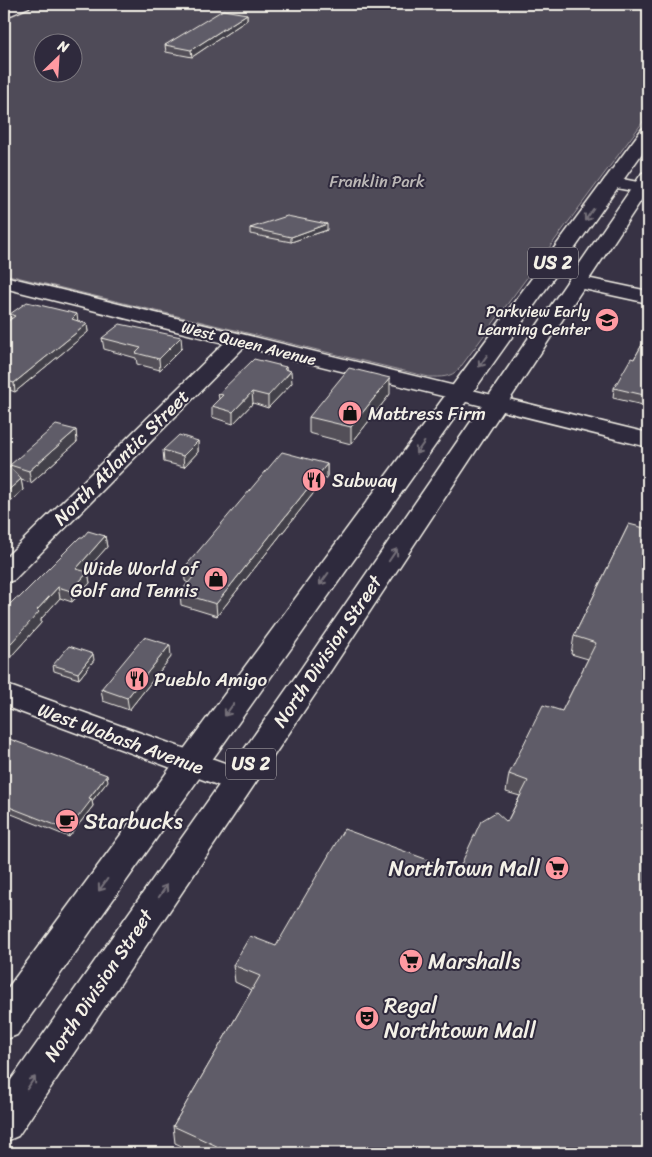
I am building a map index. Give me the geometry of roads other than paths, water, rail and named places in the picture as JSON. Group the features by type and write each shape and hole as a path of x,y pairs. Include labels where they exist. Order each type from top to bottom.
{"main road":[{"path":"4,14 24,4"},
{"name":"US 2","path":"4,1023 190,763 648,133"},
{"path":"612,182 646,185"},
{"name":"North Division Street","path":"4,1124 309,680 576,282 646,185"},
{"path":"576,282 648,297"},
{"name":"West Queen Avenue","path":"9,288 239,340 648,440"},
{"name":"North Atlantic Street","path":"4,574 239,340"},
{"name":"West Wabash Avenue","path":"4,695 239,781"}],"place":[{"name":"Parkview Early Learning Center","path":"607,320"},
{"name":"Mattress Firm","path":"350,413"},
{"name":"Subway","path":"314,480"},
{"name":"Wide World of Golf and Tennis","path":"216,579"},
{"name":"Pueblo Amigo","path":"137,679"},
{"name":"Starbucks","path":"67,821"},
{"name":"NorthTown Mall","path":"557,868"},
{"name":"Marshalls","path":"411,961"},
{"name":"Regal Northtown Mall","path":"367,1018"}],"park label":[{"name":"Franklin Park","path":"377,181"}]}
